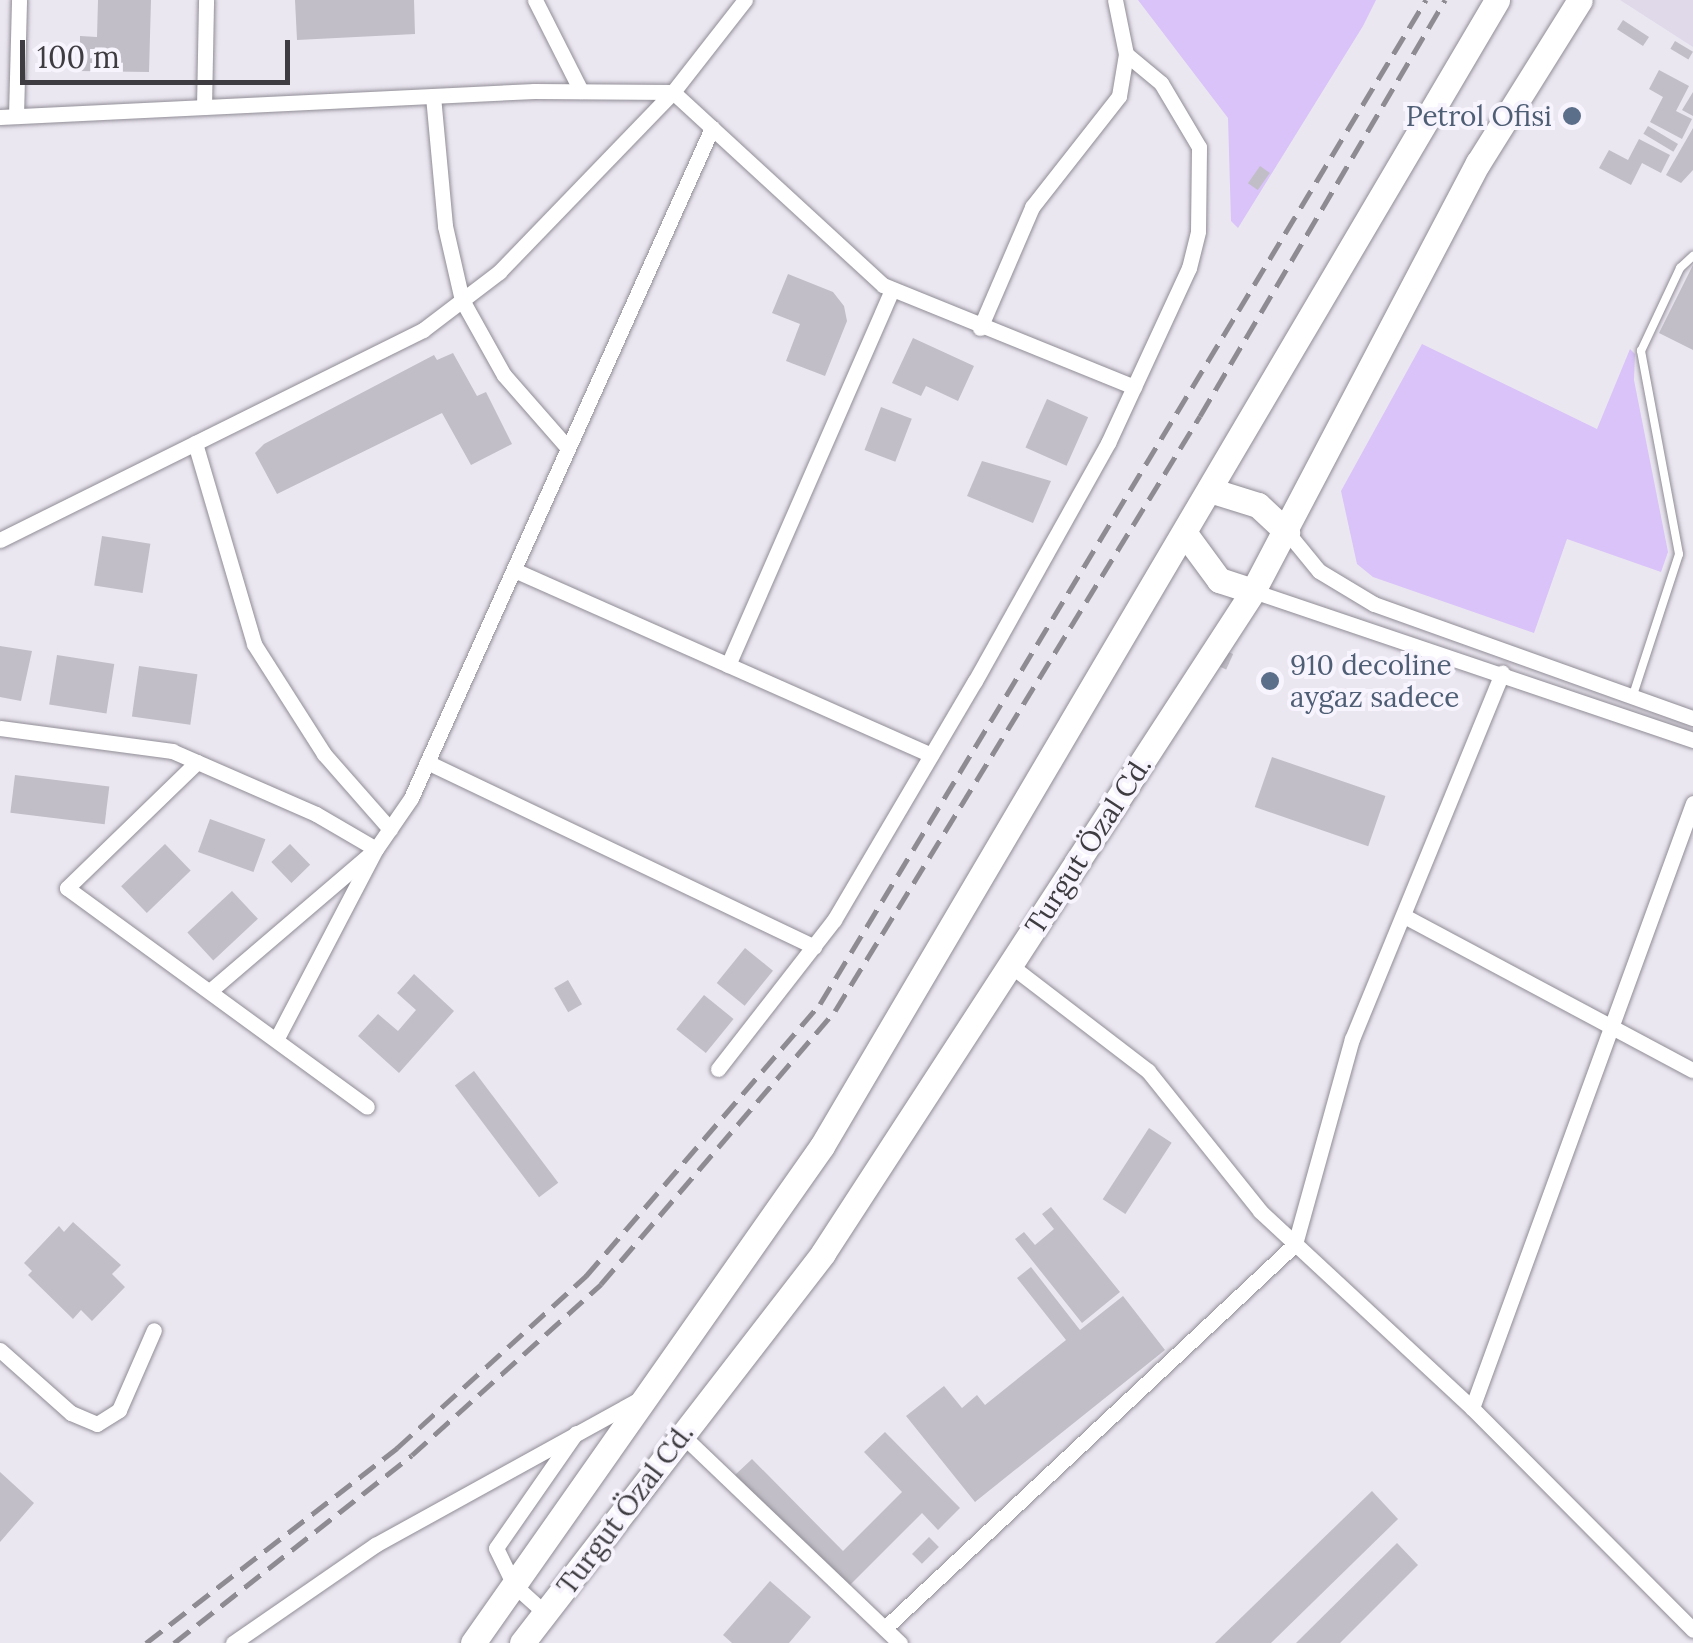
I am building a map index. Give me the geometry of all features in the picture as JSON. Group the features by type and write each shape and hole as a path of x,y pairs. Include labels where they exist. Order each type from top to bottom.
{"main road":[{"name":"Turgut Özal Cd.","path":"473,1643 822,1146 1213,491 1497,0"},
{"name":"Turgut Özal Cd.","path":"522,1643 823,1253 1253,591 1478,164 1580,0"},
{"path":"1213,491 1258,505 1287,532"},
{"path":"1186,536 1220,580 1253,591"}],"street":[{"path":"18,0 8,116 433,96 673,92 892,289 980,328 1134,387"},
{"path":"204,107 206,0"},
{"path":"535,0 581,91"},
{"path":"0,540 423,330 498,272 673,92 745,0"},
{"path":"980,328 1032,206 1119,96 1126,54 1115,0"},
{"path":"718,1068 814,947 931,755 1134,387 1189,268 1201,188 1200,147 1185,114 1162,82 1126,54"},
{"path":"433,96 445,226 462,300 504,374 568,448"},
{"path":"277,1038 376,849 427,762 712,128"},
{"path":"728,665 892,289"},
{"path":"195,442 254,644 324,754 390,829"},
{"path":"1287,532 1299,554 1347,592 1693,718"},
{"path":"514,570 931,755"},
{"path":"1253,591 1693,740"},
{"path":"885,1628 1295,1244 1352,1038 1502,673"},
{"path":"0,728 172,751 376,849"},
{"path":"197,762 67,888 367,1107"},
{"path":"427,762 814,947"},
{"path":"1472,1408 1693,802"},
{"path":"211,990 376,849"},
{"path":"1404,916 1693,1070"},
{"path":"1010,964 1148,1072 1260,1211 1472,1408 1693,1630"},
{"path":"0,1350 71,1413 97,1424 119,1410 154,1330"},
{"path":"234,1643 375,1545 646,1396"},
{"path":"545,1612 514,1584 496,1548 578,1430"},
{"path":"682,1434 900,1643"}],"lane":[{"path":"1632,696 1678,554 1642,351 1671,284 1693,256"}],"shaded area":[{"path":"1138,0 1376,0 1238,228 1231,221 1228,118"},
{"path":"1620,0 1693,0 1693,47"},
{"path":"1422,344 1597,429 1630,349 1635,354 1634,380 1668,552 1661,572 1567,539 1534,633 1373,577 1357,564 1341,491"}],"building":[{"path":"98,0 151,0 149,72 80,71 80,36 97,37"},
{"path":"295,0 414,0 415,34 297,40"},
{"path":"1623,20 1649,37 1643,46 1617,29"},
{"path":"1675,41 1693,52 1688,60 1670,49"},
{"path":"1659,70 1689,86 1676,111 1692,119 1682,139 1650,122 1663,97 1649,89"},
{"path":"1693,92 1693,116 1682,110"},
{"path":"1648,126 1678,144 1673,152 1643,134"},
{"path":"1693,128 1693,170 1681,183 1666,175"},
{"path":"1639,139 1670,155 1661,173 1642,163 1631,185 1599,168 1609,150 1628,160"},
{"path":"1260,166 1270,173 1258,190 1248,183"},
{"path":"1693,265 1693,350 1659,333"},
{"path":"788,274 833,292 844,306 847,321 825,376 786,361 800,324 772,313"},
{"path":"913,338 974,366 958,401 926,386 921,396 892,383"},
{"path":"453,353 477,396 486,392 512,444 471,465 442,413 277,494 255,453 264,444 434,355 437,360"},
{"path":"1047,399 1088,417 1067,466 1025,447"},
{"path":"881,407 912,419 895,462 865,450"},
{"path":"982,461 1051,481 1033,523 967,496"},
{"path":"102,536 150,544 143,593 94,585"},
{"path":"0,646 32,651 21,701 0,697"},
{"path":"1224,650 1233,654 1226,670 1217,666"},
{"path":"57,655 114,664 106,713 49,704"},
{"path":"139,666 197,674 190,725 132,717"},
{"path":"1272,757 1385,796 1368,846 1255,807"},
{"path":"15,775 109,787 105,824 10,813"},
{"path":"210,819 265,839 253,872 198,852"},
{"path":"165,844 191,871 147,913 121,886"},
{"path":"290,844 310,865 291,883 271,862"},
{"path":"232,891 258,919 213,960 187,933"},
{"path":"745,948 773,971 745,1006 717,983"},
{"path":"414,974 454,1011 399,1073 358,1036 378,1014 398,1031 416,1010 397,993"},
{"path":"568,980 582,1004 568,1012 554,988"},
{"path":"704,995 734,1019 706,1053 676,1029"},
{"path":"474,1071 558,1183 539,1197 455,1085"},
{"path":"1149,1128 1172,1143 1125,1214 1103,1199"},
{"path":"1051,1207 1120,1292 1082,1323 1015,1239 1024,1232 1035,1245 1054,1229 1042,1214"},
{"path":"73,1222 121,1265 112,1274 125,1287 92,1321 81,1310 73,1319 28,1275 32,1271 24,1263 59,1226 64,1232"},
{"path":"1031,1267 1080,1330 1123,1296 1165,1350 975,1502 906,1416 944,1386 962,1408 977,1395 985,1405 1066,1340 1017,1278"},
{"path":"885,1432 960,1508 938,1530 922,1513 846,1589 735,1475 752,1459 843,1551 902,1492 864,1452"},
{"path":"0,1472 34,1503 0,1542"},
{"path":"1372,1491 1398,1519 1271,1643 1215,1643"},
{"path":"929,1537 939,1547 922,1564 912,1554"},
{"path":"1397,1543 1418,1565 1340,1643 1296,1643"},
{"path":"770,1581 811,1617 789,1643 732,1643 723,1635"}],"railway":[{"path":"146,1643 397,1448 586,1276 820,1004 1426,0"},
{"path":"174,1643 412,1455 601,1284 835,1011 1200,416 1445,0"}],"place":[{"name":"Petrol Ofisi","path":"1572,116"},
{"name":"910 decoline aygaz sadece","path":"1270,681"}]}
